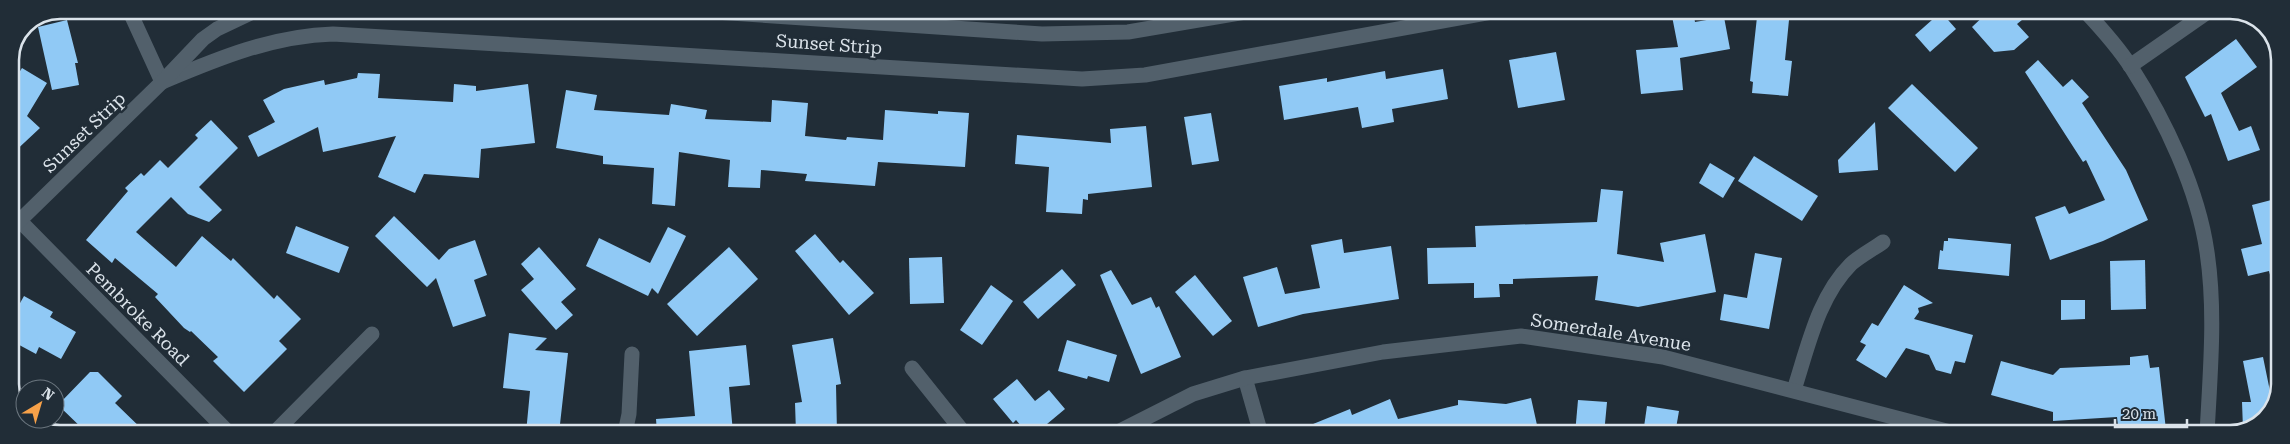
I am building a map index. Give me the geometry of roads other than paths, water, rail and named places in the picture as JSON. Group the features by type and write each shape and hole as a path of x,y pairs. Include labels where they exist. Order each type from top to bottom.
{"street":[{"path":"133,19 162,82"},
{"name":"Sunset Strip","path":"19,222 209,34 240,19"},
{"name":"Sunset Strip","path":"818,19 1042,34 1128,32 1204,19"},
{"name":"Sunset Strip","path":"162,82 260,44 310,35 333,34 1082,79 1145,75 1453,19"},
{"path":"2092,19 2130,66 2164,125 2190,186 2207,251 2212,324 2206,425"},
{"path":"2130,66 2198,19"},
{"name":"Pembroke Road","path":"19,230 221,425"},
{"path":"1794,390 1820,310 1834,284 1852,264 1883,242"},
{"path":"282,425 372,334"},
{"name":"Somerdale Avenue","path":"1132,425 1193,394 1245,378 1383,352 1520,336 1663,357 1924,425"},
{"path":"627,425 632,354"},
{"path":"912,368 957,425"},
{"path":"1245,378 1258,425"}]}
